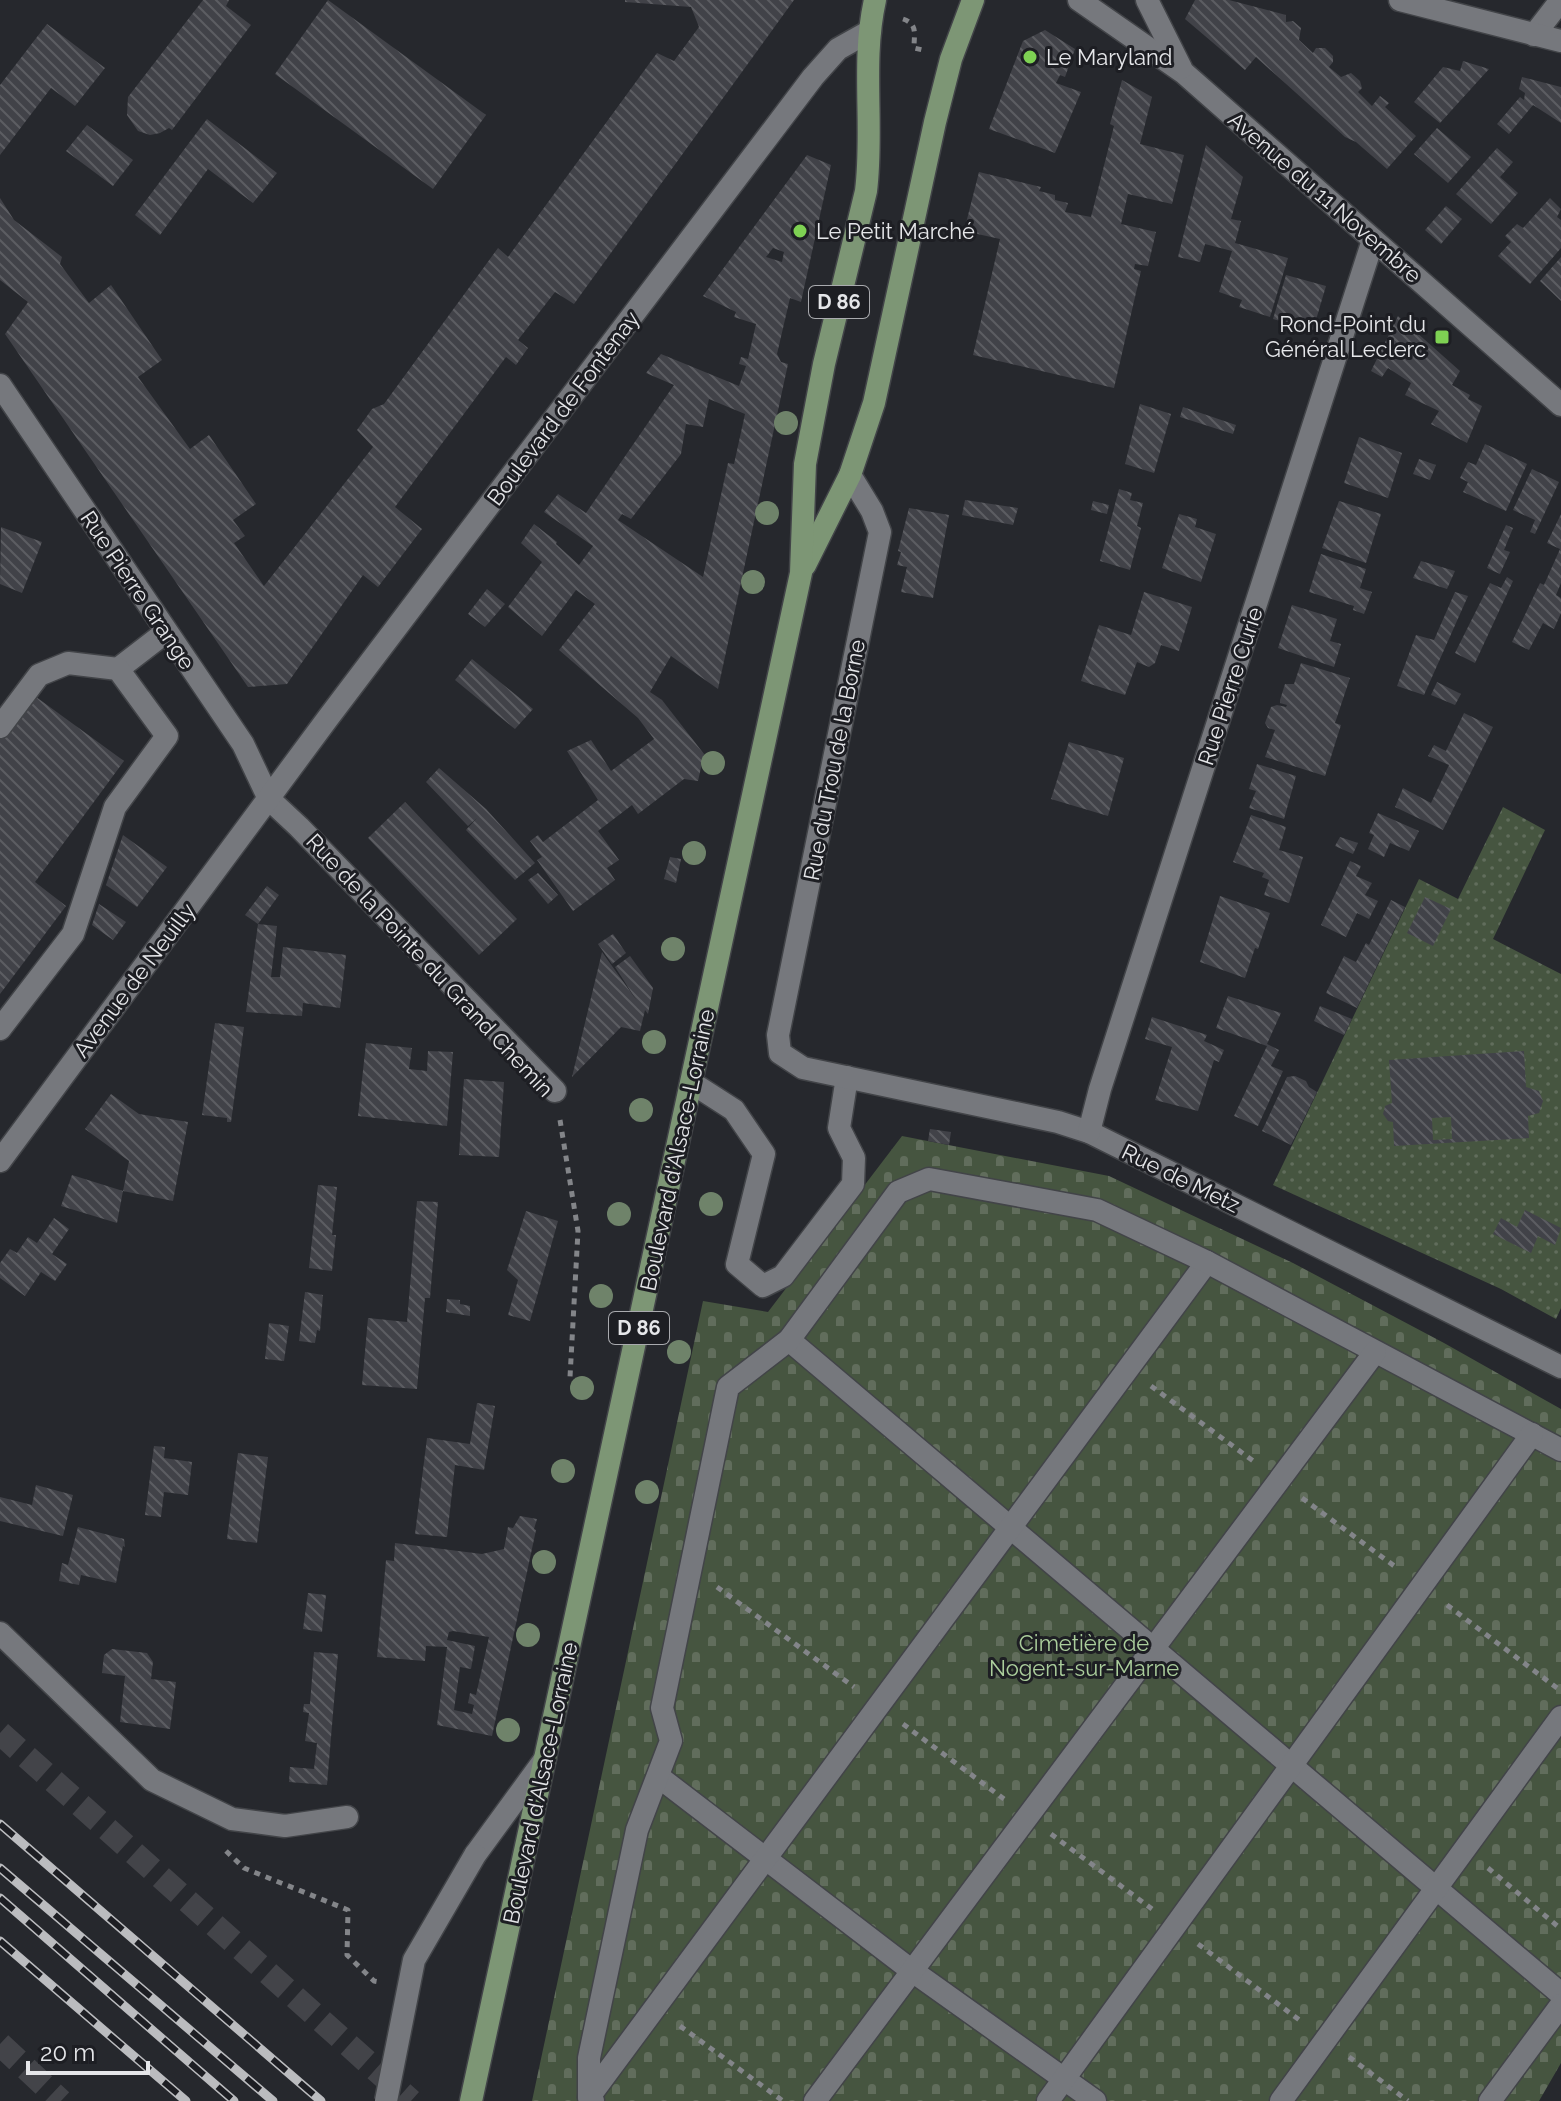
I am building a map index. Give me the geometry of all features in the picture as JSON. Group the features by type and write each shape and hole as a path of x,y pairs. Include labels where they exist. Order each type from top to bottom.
{"main road":[{"name":"Boulevard d'Alsace-Lorraine","path":"473,2092 801,573 805,464 824,364 868,177 870,31 875,0"},
{"name":"Boulevard d'Alsace-Lorraine","path":"801,573 850,475 874,403 944,84 973,0"}],"street":[{"name":"Avenue du 11 Novembre","path":"1079,0 1184,73 1561,405"},
{"path":"1147,0 1184,73"},
{"path":"1400,0 1561,41"},
{"path":"1534,35 1561,0"},
{"name":"Boulevard de Fontenay","path":"269,799 813,77 838,49 870,31"},
{"name":"Rue Pierre Curie","path":"1089,1132 1100,1089 1373,240"},
{"name":"Rue Pierre Grange","path":"0,385 243,744 269,799"},
{"name":"Rue du Trou de la Borne","path":"780,1053 778,1035 880,532 872,511 850,475"},
{"path":"0,727 39,675 68,663 118,669 166,632"},
{"path":"0,1029 73,934 115,807 167,736 118,669"},
{"name":"Rue de la Pointe du Grand Chemin","path":"269,799 311,838 555,1091"},
{"name":"Avenue de Neuilly","path":"0,1161 269,799"},
{"name":"Rue de Metz","path":"780,1053 803,1068 1058,1122 1089,1132 1561,1367"},
{"path":"692,1083 734,1110 764,1154 737,1264 763,1286 783,1276 853,1184 854,1158 839,1128 847,1077"},
{"path":"591,2099 589,2058 637,1830 671,1741 662,1708 728,1387 789,1340 898,1192 929,1179 1097,1210 1207,1262 1561,1450"},
{"path":"591,2099 1207,1262"},
{"path":"789,1340 1561,1994"},
{"path":"815,2101 1375,1352"},
{"path":"1048,2101 1532,1434"},
{"path":"0,1633 152,1780 232,1819 285,1826 347,1817"},
{"path":"1281,2101 1561,1717"},
{"path":"386,2101 414,1960 475,1855 545,1759"},
{"path":"659,1777 911,1970 1095,2101"},
{"path":"1490,2101 1561,2005"}],"path":[{"path":"902,19 915,26 914,48 927,51"},
{"name":"Rue de la Pointe du Grand Chemin","path":"555,1091 578,1231 570,1377 575,1380"},
{"path":"1128,1368 1561,1690"},
{"path":"221,1847 244,1868 348,1910 347,1955 374,1981"},
{"path":"1464,1849 1561,1929"},
{"path":"656,2007 783,2101"}],"green space":[{"path":"1503,807 1545,830 1493,939 1561,974 1561,1308 1556,1319 1501,1289 1273,1185 1419,879 1458,899"},
{"name":"Cimetière de Nogent-sur-Marne","path":"902,1136 1109,1176 1293,1263 1561,1409 1561,2063 1539,2101 532,2101 703,1301 768,1312"}],"building":[{"path":"203,0 229,0 226,6 251,25 172,130 169,128 150,135 138,131 127,115 128,97"},
{"path":"328,0 486,115 433,189 275,74"},
{"path":"625,0 794,0 574,304 555,292 518,340 528,348 516,365 506,357 395,507 422,529 378,587 363,575 287,684 248,687 5,334 28,302 0,280 0,198 14,220 62,257 60,264 89,303 111,285 162,360 138,377 190,449 209,435 256,504 233,520 245,536 234,543 264,586 373,447 357,430 372,409 384,404 498,248 508,257 657,53 674,61 699,27 691,7"},
{"path":"1195,0 1229,0 1286,15 1286,22 1293,21 1301,28 1299,40 1313,53 1316,48 1325,48 1333,56 1329,67 1341,77 1351,73 1360,81 1362,88 1358,92 1372,106 1380,96 1389,103 1385,107 1416,136 1387,169 1356,142 1345,137 1256,57 1245,70 1185,19"},
{"path":"47,24 105,68 75,106 51,88 0,155 0,85"},
{"path":"1045,30 1075,49 1065,77 1060,75 1056,83 1081,92 1055,153 989,129 1023,41"},
{"path":"1463,61 1489,69 1440,123 1414,102 1443,67 1460,71"},
{"path":"1522,77 1561,87 1561,123 1533,105 1509,134 1497,124 1520,97 1524,100 1525,93 1519,89"},
{"path":"1122,80 1152,97 1140,144 1184,155 1172,204 1128,194 1121,224 1156,232 1148,266 1135,264 1134,269 1141,271 1114,388 973,355 1000,239 964,231 979,172 1041,187 1039,191 1055,195 1055,200 1068,203 1065,212 1091,217"},
{"path":"207,119 277,173 253,203 208,169 160,235 135,215"},
{"path":"87,125 133,160 113,186 66,151"},
{"path":"1437,128 1471,157 1448,183 1414,154"},
{"path":"1206,145 1243,177 1231,219 1241,221 1235,243 1288,258 1270,317 1239,307 1242,300 1219,292 1232,251 1205,244 1200,262 1178,257"},
{"path":"1497,148 1513,162 1500,177 1518,193 1491,224 1456,194"},
{"path":"807,155 831,165 801,302 790,298 777,354 781,362 788,364 718,689 671,656 650,692 662,700 704,754 698,781 684,779 638,814 632,805 598,831 619,860 607,868 615,880 573,911 537,860 542,857 530,841 538,835 543,842 598,800 567,751 591,740 611,771 654,739 638,718 559,650 595,604 576,590 542,636 508,607 542,562 521,543 534,524 579,565 593,546 544,512 558,494 586,513 674,385 646,373 661,354 739,386 746,366 739,364 741,357 748,359 756,324 734,317 736,312 703,296","holes":["773,248 784,252 782,262 766,257","709,399 745,414 734,464 728,463 703,577 618,520 622,514 631,519 681,454 686,424 703,427"]},
{"path":"1550,198 1561,209 1557,217 1561,220 1561,248 1530,284 1498,256 1511,242 1505,236 1517,224 1523,228"},
{"path":"1446,206 1462,219 1441,244 1425,230"},
{"path":"1561,257 1561,301 1540,281"},
{"path":"1286,275 1326,286 1313,330 1273,319"},
{"path":"1398,316 1460,371 1452,385 1482,406 1467,443 1431,424 1439,411 1405,395 1411,383 1388,368 1382,377 1371,371"},
{"path":"1140,404 1171,414 1154,473 1125,464"},
{"path":"1183,407 1236,425 1233,434 1180,417"},
{"path":"1359,437 1402,453 1388,498 1344,483"},
{"path":"1485,444 1527,464 1506,511 1463,492 1468,482 1460,478 1468,462 1476,465"},
{"path":"1419,459 1436,465 1430,480 1413,474"},
{"path":"1532,469 1559,482 1535,534 1530,532 1535,520 1513,510"},
{"path":"1119,489 1132,493 1130,500 1143,503 1137,526 1141,528 1130,570 1100,561"},
{"path":"965,500 1018,508 1013,525 962,515"},
{"path":"1093,501 1109,505 1107,514 1091,510"},
{"path":"1339,501 1381,514 1366,563 1322,548"},
{"path":"909,508 949,515 933,598 901,592 907,567 897,565 901,552 898,551"},
{"path":"1179,514 1197,519 1195,527 1216,534 1201,582 1162,568"},
{"path":"1561,514 1561,583 1556,595 1561,598 1561,613 1554,629 1543,623 1529,650 1512,642 1560,549 1547,543"},
{"path":"1506,525 1513,528 1504,550 1510,552 1500,574 1487,568"},
{"path":"1,527 42,542 22,593 0,584"},
{"path":"1321,554 1366,569 1360,588 1372,592 1364,614 1353,610 1354,606 1309,592"},
{"path":"1421,561 1455,571 1447,589 1413,578"},
{"path":"1507,577 1513,581 1475,663 1455,653 1490,583 1501,588"},
{"path":"487,589 505,604 485,627 468,614"},
{"path":"1144,592 1192,607 1179,651 1161,645 1155,663 1149,667 1137,662 1125,695 1081,681 1099,625 1131,635"},
{"path":"1455,592 1468,596 1424,695 1397,686 1416,635 1434,640"},
{"path":"1292,605 1337,619 1330,641 1341,644 1334,667 1278,648"},
{"path":"472,659 533,709 515,729 455,680"},
{"path":"1301,663 1350,678 1335,723 1341,725 1325,776 1265,757 1275,730 1265,723 1271,707 1286,707 1280,703 1285,684 1294,684"},
{"path":"1437,682 1461,694 1455,705 1431,695"},
{"path":"32,694 124,761 35,882 66,906 0,994 0,737"},
{"path":"1464,713 1493,727 1443,830 1395,807 1403,788 1431,803 1449,765 1428,756 1434,745 1446,751"},
{"path":"1069,742 1124,758 1108,816 1051,799"},
{"path":"1257,764 1296,776 1284,819 1249,808 1256,791 1249,789"},
{"path":"439,768 486,809 535,863 515,880 466,830 477,818 468,826 426,782"},
{"path":"405,802 517,919 479,955 368,838"},
{"path":"1378,813 1419,831 1409,851 1390,843 1384,857 1368,849 1374,835 1369,833"},
{"path":"1251,815 1286,827 1279,850 1303,857 1289,903 1264,895 1269,880 1262,877 1264,873 1233,862"},
{"path":"123,835 167,867 137,907 106,885"},
{"path":"1340,837 1358,843 1353,854 1335,846"},
{"path":"670,857 681,859 676,883 664,879"},
{"path":"1350,861 1361,866 1356,876 1372,883 1365,895 1378,901 1369,919 1357,913 1346,937 1321,925"},
{"path":"538,873 558,895 548,904 528,880"},
{"path":"267,886 279,895 258,924 245,915"},
{"path":"1220,896 1270,913 1245,978 1200,962"},
{"path":"1425,897 1451,909 1433,946 1407,933"},
{"path":"1391,900 1405,907 1357,1008 1326,993 1344,956 1356,962 1366,943 1369,945"},
{"path":"99,904 126,922 113,940 92,925"},
{"path":"258,924 277,926 271,977 280,977 283,947 346,955 340,1008 303,1003 302,1016 246,1012"},
{"path":"613,934 626,953 612,964 598,944"},
{"path":"602,952 637,1001 615,967 630,956 653,988 648,1014 645,1010 640,1031 621,1027 572,1077"},
{"path":"1228,996 1281,1013 1267,1044 1279,1050 1271,1066 1283,1071 1258,1126 1234,1116 1267,1046 1216,1028"},
{"path":"1320,1006 1352,1019 1344,1035 1314,1021"},
{"path":"1152,1017 1207,1035 1204,1041 1224,1050 1219,1062 1214,1060 1198,1111 1155,1100 1172,1047 1145,1039"},
{"path":"215,1023 244,1027 231,1122 227,1122 227,1118 202,1115"},
{"path":"366,1043 412,1048 409,1069 427,1071 428,1051 453,1052 447,1126 358,1116"},
{"path":"1524,1051 1526,1087 1539,1091 1543,1101 1539,1113 1528,1116 1529,1138 1394,1146 1393,1122 1383,1114 1385,1106 1392,1103 1389,1060","holes":["1451,1117 1452,1139 1433,1140 1432,1118"]},
{"path":"1295,1076 1306,1081 1317,1092 1291,1145 1262,1131 1287,1077"},
{"path":"464,1079 504,1082 499,1157 459,1155"},
{"path":"111,1094 139,1114 188,1122 173,1201 123,1191 129,1161 85,1129"},
{"path":"930,1129 951,1132 949,1145 928,1141"},
{"path":"72,1175 123,1191 117,1223 61,1206"},
{"path":"318,1185 337,1187 332,1271 309,1268"},
{"path":"417,1201 438,1202 430,1298 425,1298 417,1389 362,1385 368,1318 407,1322"},
{"path":"1525,1210 1561,1228 1555,1245 1538,1236 1531,1253 1493,1234 1501,1218 1517,1227"},
{"path":"526,1211 558,1221 530,1321 508,1315 518,1280 507,1270"},
{"path":"54,1218 69,1229 52,1254 67,1264 55,1281 41,1272 25,1296 0,1278 0,1263 10,1249 17,1253 28,1237 37,1243"},
{"path":"305,1292 323,1295 320,1331 317,1330 315,1343 299,1341"},
{"path":"447,1299 460,1300 460,1304 470,1306 470,1316 446,1312"},
{"path":"269,1323 289,1326 284,1361 265,1359"},
{"path":"477,1403 495,1406 484,1470 455,1465 447,1537 415,1534 427,1438 470,1444"},
{"path":"154,1446 165,1447 164,1458 192,1462 188,1495 164,1492 161,1517 145,1515"},
{"path":"238,1453 268,1457 257,1543 227,1539"},
{"path":"36,1485 73,1495 63,1536 0,1521 0,1497 32,1505"},
{"path":"520,1516 537,1519 492,1736 437,1725 447,1647 426,1646 425,1661 377,1657 386,1560 394,1561 395,1543 482,1554 504,1549 508,1527 513,1528","holes":["449,1632 489,1637 476,1695 470,1693 468,1703 474,1705 472,1714 454,1710 460,1667 471,1669 475,1646 447,1640"]},
{"path":"78,1527 124,1539 125,1547 116,1583 81,1575 79,1585 59,1581 62,1563 68,1565"},
{"path":"308,1593 326,1595 322,1632 303,1629"},
{"path":"112,1649 147,1653 153,1662 151,1679 176,1682 170,1729 120,1722 125,1676 102,1673 104,1655"},
{"path":"314,1652 338,1654 327,1785 289,1782 290,1767 314,1769 317,1743 305,1741 309,1713 303,1712 304,1704 310,1704"}],"tunnel":[{"path":"0,1733 411,2101"},
{"path":"0,2044 61,2101"}],"railway":[{"path":"0,1824 321,2101"},
{"path":"0,1868 273,2101"},
{"path":"0,1898 234,2101"},
{"path":"0,1941 186,2101"}],"place":[{"name":"Le Maryland","path":"1030,57"},
{"name":"Le Petit Marché","path":"800,231"},
{"name":"Rond-Point du Général Leclerc","path":"1442,337"}]}
